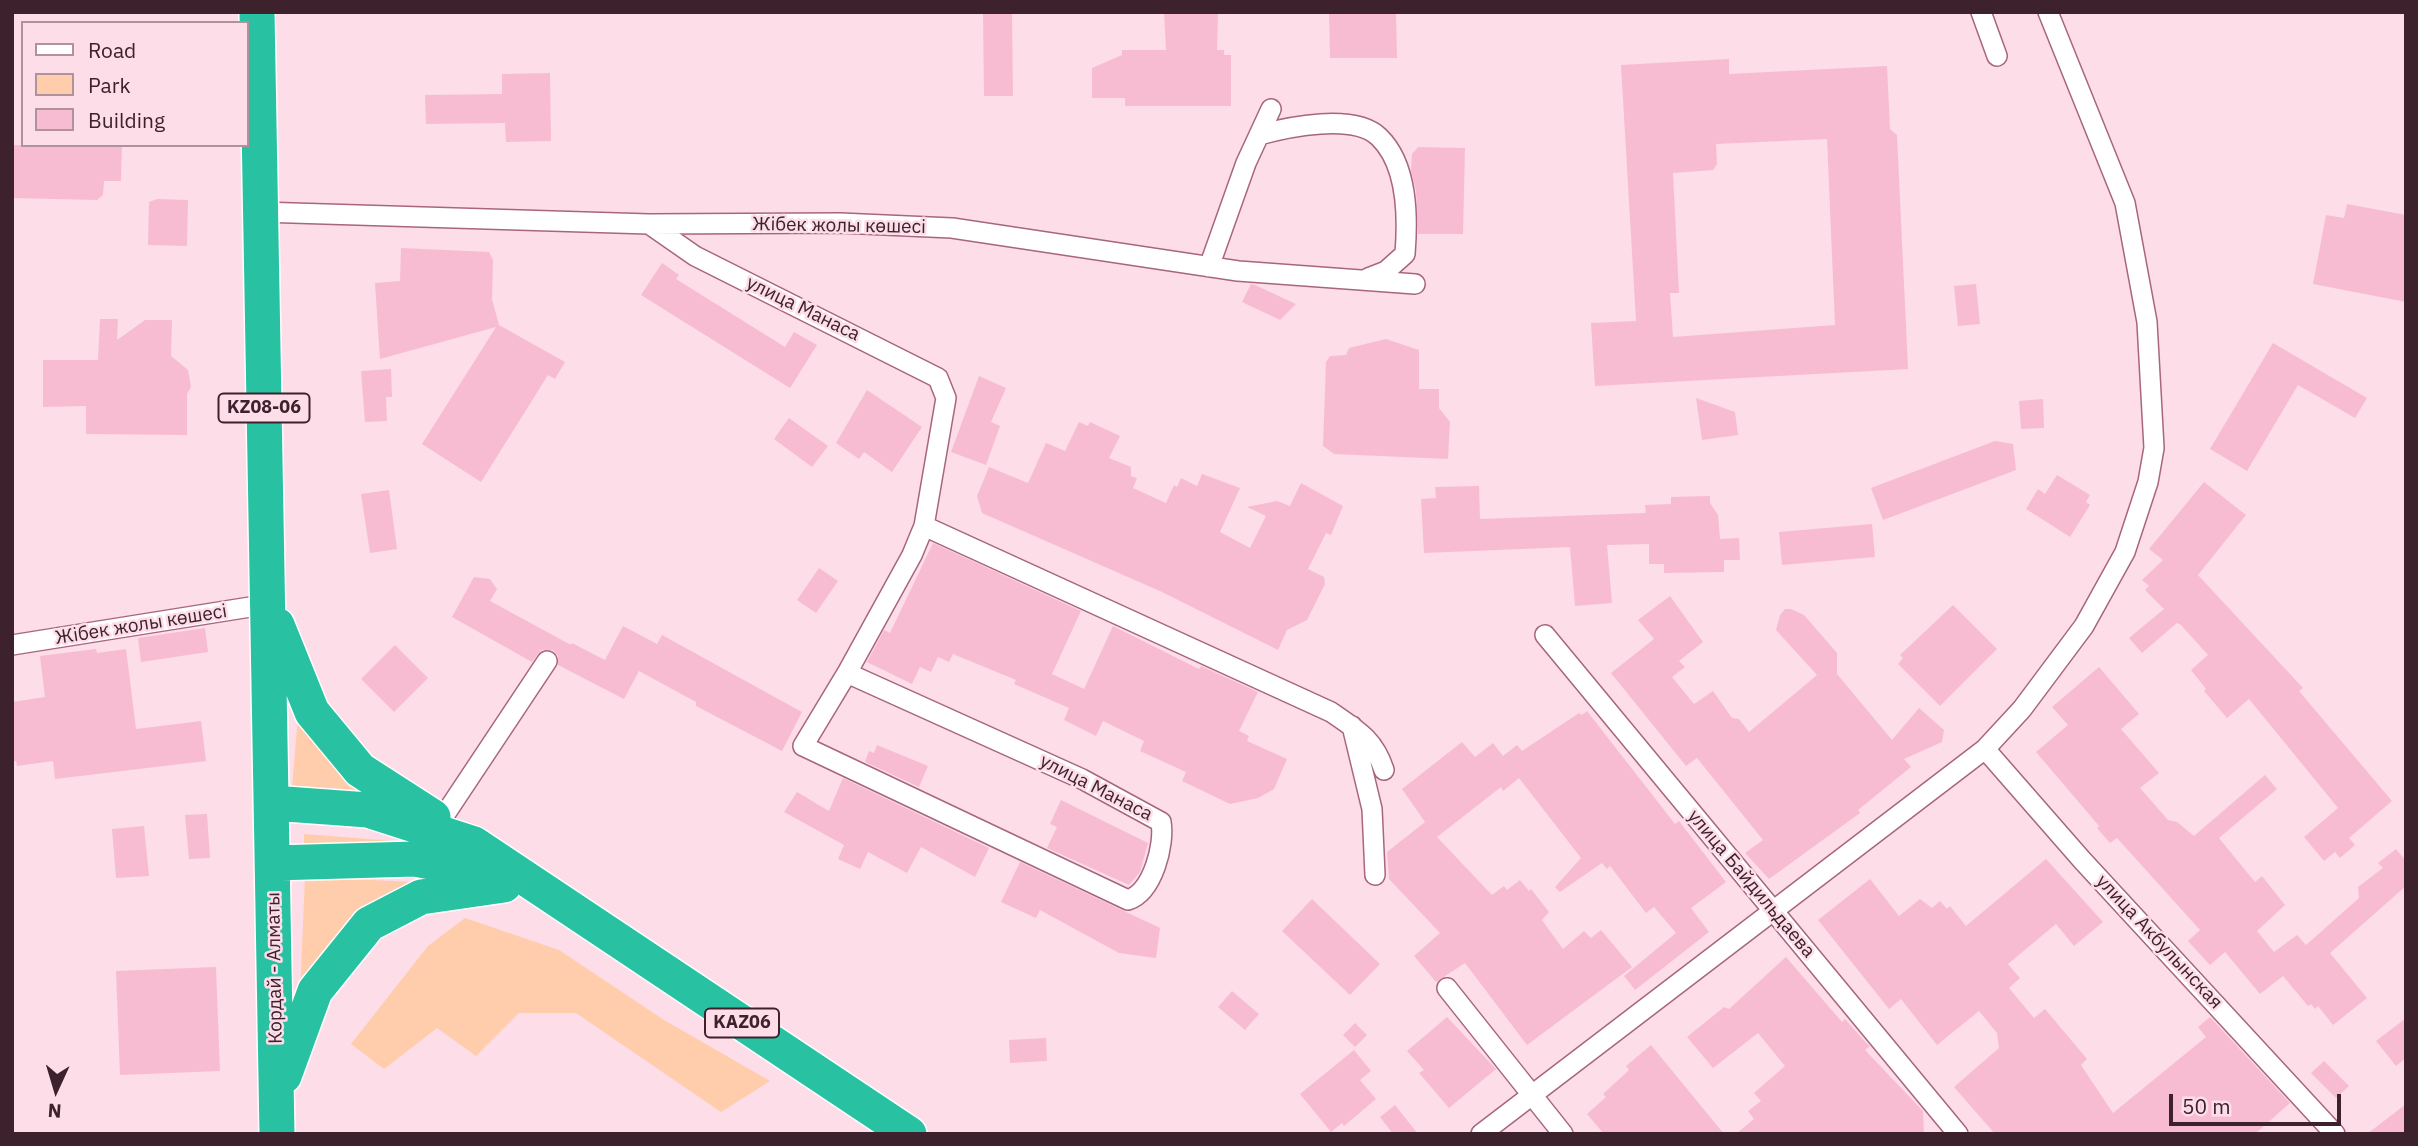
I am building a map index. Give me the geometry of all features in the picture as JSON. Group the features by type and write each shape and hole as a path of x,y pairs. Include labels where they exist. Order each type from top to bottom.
{"highway":[{"name":"KZ08-06","path":"257,12 272,803"},
{"name":"KZ08-06","path":"269,604 312,712 360,771 474,844"},
{"name":"KAZ06","path":"272,803 368,810 474,844 909,1134"},
{"name":"Кордай - Алматы","path":"272,803 277,1134"},
{"name":"KAZ06","path":"273,863 415,859 463,868 576,912"},
{"name":"KAZ06","path":"277,1096 315,991 369,924 421,897 504,885"}],"street":[{"path":"1981,12 1997,56"},
{"path":"1481,1134 1985,749 2022,709 2084,626 2125,552 2148,482 2154,449 2147,322 2125,203 2048,12"},
{"path":"1209,267 1271,109"},
{"path":"1259,135 1295,125 1344,123 1378,136 1398,169 1408,218 1405,254 1386,271 1363,280"},
{"name":"Жібек жолы көшесі","path":"260,212 649,224 840,223 952,228 1209,267 1415,284"},
{"name":"улица Манаса","path":"649,224 695,256 938,378 946,398 924,526 912,555 803,746 1128,900 1136,898 1146,887 1164,840 1161,822 1082,779 847,673"},
{"path":"924,526 1285,689 1352,726 1377,750 1384,770"},
{"name":"Жібек жолы көшесі","path":"12,645 269,604"},
{"name":"улица Байдильдаева","path":"1545,635 1958,1134"},
{"path":"440,822 547,661"},
{"path":"1352,726 1372,809 1375,875"},
{"name":"улица Акбулынская","path":"1985,749 2082,860 2335,1134"},
{"path":"1447,988 1563,1134"}],"green space":[{"path":"298,717 371,798 292,787"},
{"path":"304,834 419,843 304,850"},
{"path":"305,877 437,883 300,994"},
{"path":"465,918 559,950 664,1020 770,1081 721,1112 576,1013 519,1013 476,1056 437,1028 384,1069 351,1044 428,946"}],"building":[{"path":"983,12 1012,12 1013,96 984,96"},
{"path":"1164,12 1218,12 1217,50 1224,50 1224,55 1231,55 1231,106 1125,106 1125,98 1092,98 1092,68 1122,55 1122,50 1166,50"},
{"path":"1329,12 1396,12 1397,58 1330,58"},
{"path":"1729,59 1729,74 1887,66 1890,129 1897,135 1908,369 1595,386 1591,323 1636,321 1621,65","holes":["1827,139 1835,325 1673,337 1670,293 1679,293 1673,173 1713,170 1717,164 1716,144"]},
{"path":"550,73 551,141 506,142 505,123 426,124 425,95 502,94 502,74"},
{"path":"12,145 122,147 121,181 104,181 103,195 97,200 12,198"},
{"path":"1418,147 1465,148 1463,234 1418,234 1416,191 1411,170 1412,154"},
{"path":"157,199 188,200 187,246 148,245 149,202"},
{"path":"2347,204 2406,215 2406,302 2313,284 2326,215 2344,218"},
{"path":"401,248 489,252 493,260 492,299 499,325 565,362 555,379 548,375 481,482 422,444 496,327 380,359 375,283 400,281"},
{"path":"662,263 679,275 676,279 785,347 794,332 817,345 790,388 641,295"},
{"path":"1251,284 1296,304 1280,320 1242,302"},
{"path":"1976,284 1980,324 1958,326 1954,286"},
{"path":"100,319 118,319 117,340 145,320 172,320 171,356 188,370 191,387 187,394 187,435 86,434 86,406 43,407 43,360 98,360"},
{"path":"1386,339 1419,350 1419,389 1439,389 1439,408 1450,422 1448,459 1334,454 1323,446 1326,362 1330,356 1346,355 1349,348"},
{"path":"2273,343 2367,398 2355,418 2298,385 2247,471 2210,449"},
{"path":"391,369 392,397 386,397 387,421 365,422 361,371"},
{"path":"979,376 1006,388 991,422 1000,426 986,465 951,452"},
{"path":"867,390 922,427 892,472 864,452 859,459 836,443"},
{"path":"1696,398 1735,412 1738,435 1702,440"},
{"path":"2043,399 2044,428 2021,429 2019,401"},
{"path":"789,418 828,446 812,467 774,439"},
{"path":"1079,422 1088,426 1090,422 1120,436 1109,458 1131,467 1131,476 1137,478 1133,488 1166,503 1174,485 1177,487 1181,478 1197,486 1202,474 1240,488 1220,532 1250,548 1266,516 1247,507 1277,501 1290,506 1301,483 1343,506 1331,535 1326,533 1308,569 1324,577 1325,584 1307,620 1287,630 1278,650 1162,592 982,513 977,496 989,467 1028,483 1046,443 1065,451"},
{"path":"1995,441 2013,444 2016,470 1883,520 1871,488"},
{"path":"2057,475 2090,495 2086,502 2090,505 2070,537 2026,509 2038,489 2045,494"},
{"path":"2204,482 2246,515 2198,575 2303,688 2299,691 2392,801 2349,838 2355,845 2340,858 2335,852 2324,861 2304,837 2338,808 2249,699 2227,718 2204,691 2206,689 2191,670 2208,655 2181,625 2177,623 2142,653 2129,638 2164,609 2145,590 2149,586 2142,580 2163,560 2149,549"},
{"path":"1479,486 1480,519 1646,513 1645,505 1671,504 1671,497 1710,496 1710,503 1718,515 1720,539 1739,538 1740,560 1724,560 1724,572 1664,573 1664,564 1649,564 1649,544 1607,545 1612,603 1575,606 1570,547 1424,553 1421,499 1436,498 1435,487"},
{"path":"389,490 397,549 370,553 361,494"},
{"path":"1872,524 1875,557 1782,565 1779,532"},
{"path":"933,543 1081,611 1052,674 1084,689 1113,626 1199,669 1201,666 1258,692 1239,731 1249,736 1247,741 1287,759 1274,789 1258,798 1230,804 1182,781 1186,772 1140,751 1144,741 1103,721 1096,736 1064,720 1069,708 1014,684 1016,680 953,654 949,662 938,657 931,672 920,667 912,684 867,662 884,630 890,633"},
{"path":"819,568 838,581 816,613 797,600"},
{"path":"474,577 490,579 497,589 490,601 571,645 572,643 605,660 623,626 657,644 662,635 802,712 782,751 696,706 696,702 639,671 624,699 558,665 558,656 553,650 541,650 532,662 452,617"},
{"path":"1670,596 1703,642 1679,661 1685,667 1672,677 1694,704 1713,691 1732,718 1739,719 1749,732 1817,675 1776,630 1780,615 1785,609 1791,609 1804,615 1837,653 1837,674 1892,740 1919,708 1944,730 1942,742 1904,759 1911,767 1858,810 1860,813 1769,879 1745,853 1763,840 1697,758 1686,766 1611,673 1654,639 1638,620"},
{"path":"1953,605 1997,649 1940,706 1898,664 1903,658 1900,655"},
{"path":"205,628 208,652 141,662 138,638"},
{"path":"395,645 428,678 394,712 361,679"},
{"path":"96,649 97,653 126,649 136,729 201,721 206,761 55,779 53,761 17,766 16,761 12,762 12,702 45,697 40,656"},
{"path":"2099,667 2139,714 2121,729 2159,773 2140,788 2168,820 2177,822 2194,836 2265,775 2277,789 2219,838 2255,882 2262,876 2285,905 2257,931 2274,952 2297,935 2306,945 2359,898 2358,887 2383,868 2378,863 2396,849 2406,861 2406,886 2330,953 2367,998 2333,1025 2318,1006 2315,1009 2311,1004 2308,1006 2283,976 2260,994 2225,952 2210,965 2188,941 2200,930 2117,838 2110,843 2097,828 2099,826 2036,752 2068,725 2052,707"},
{"path":"1587,711 1675,824 1679,821 1726,882 1691,908 1709,932 1635,990 1624,976 1676,933 1654,907 1646,913 1610,866 1607,869 1602,863 1560,892 1555,887 1581,858 1519,778 1503,791 1501,787 1437,837 1492,895 1504,886 1507,890 1520,880 1529,891 1531,889 1549,912 1542,920 1563,949 1584,931 1591,938 1601,930 1632,967 1527,1045 1465,963 1436,982 1414,956 1440,933 1389,879 1387,852 1425,822 1402,789 1462,742 1475,757 1493,743 1503,756 1517,745 1522,751 1579,713 1582,715"},
{"path":"877,745 928,766 919,787 865,762 869,751 874,753"},
{"path":"843,778 989,848 975,877 921,847 907,873 868,852 860,869 838,859 844,845 784,812 797,792 829,811"},
{"path":"1061,800 1148,843 1140,872 1129,885 1047,848 1057,827 1050,824"},
{"path":"207,814 210,858 189,859 185,815"},
{"path":"144,826 149,876 116,878 112,829"},
{"path":"2046,859 2103,922 2074,946 2056,924 2008,964 2020,978 2009,988 2034,1018 2045,1009 2087,1059 2081,1065 2113,1113 2206,1037 2198,1027 2210,1017 2290,1103 2255,1134 1995,1134 1954,1087 1999,1048 1997,1033 1979,1011 1937,1045 1901,999 1889,1009 1818,920 1870,879 1899,916 1920,899 1932,908 1940,901 1947,909 1950,906 1966,926"},
{"path":"1020,862 1160,928 1156,958 1119,953 1040,910 1036,918 1001,902"},
{"path":"1312,899 1380,964 1350,995 1282,931"},
{"path":"1786,957 1842,1022 1845,1019 1870,1046 1865,1050 1923,1111 1924,1134 1736,1134 1754,1119 1748,1111 1761,1101 1754,1093 1785,1066 1758,1033 1713,1068 1687,1037 1724,1007 1729,1009"},
{"path":"216,967 220,1071 120,1075 116,971"},
{"path":"1232,991 1259,1014 1245,1030 1218,1007"},
{"path":"1447,1017 1496,1069 1449,1108 1419,1073 1424,1070 1407,1051"},
{"path":"2406,1018 2406,1058 2396,1066 2376,1041"},
{"path":"1355,1023 1367,1035 1355,1047 1343,1035"},
{"path":"1046,1038 1047,1061 1010,1063 1009,1040"},
{"path":"1651,1045 1724,1134 1604,1134 1587,1114 1606,1097 1603,1094 1629,1070 1626,1066"},
{"path":"1354,1050 1371,1071 1360,1080 1376,1099 1344,1126 1342,1123 1331,1132 1300,1094"},
{"path":"2324,1061 2349,1086 2336,1098 2311,1073"},
{"path":"2406,1104 2406,1134 2367,1134"},
{"path":"1395,1105 1418,1134 1393,1134 1380,1117"}]}
